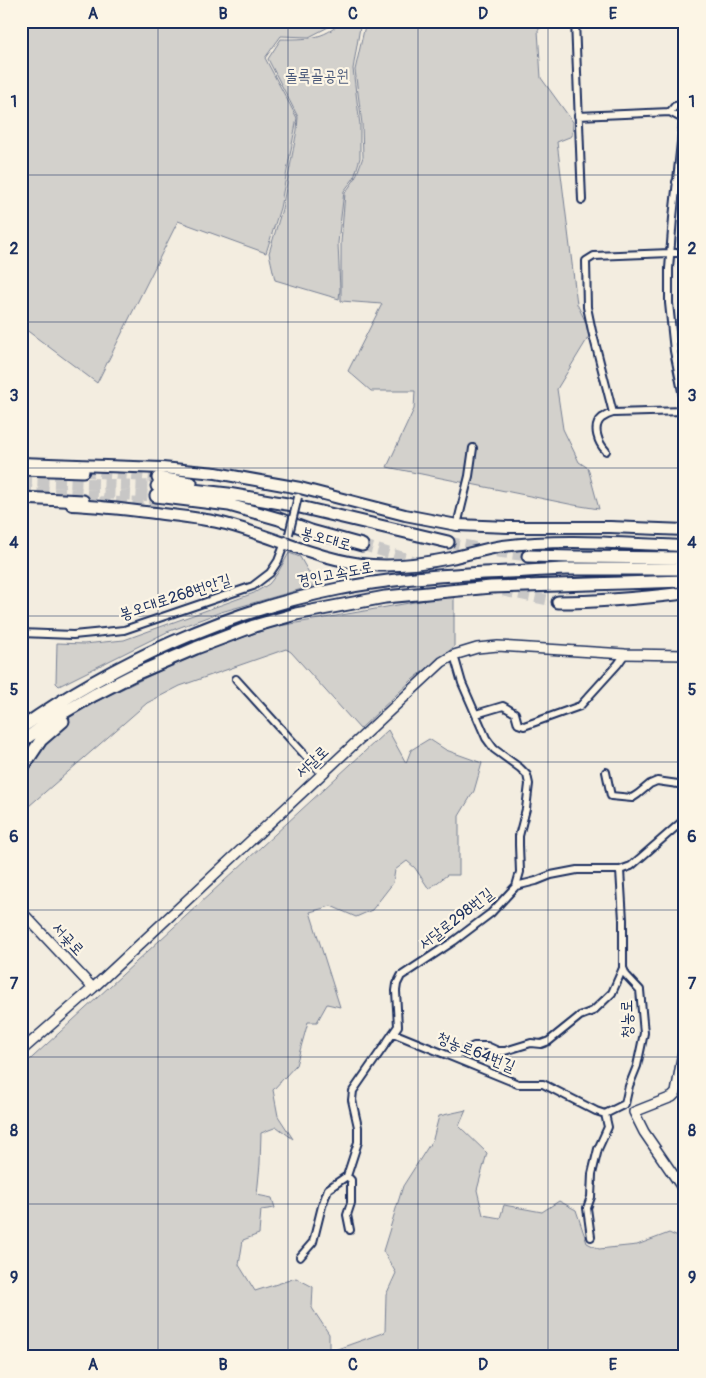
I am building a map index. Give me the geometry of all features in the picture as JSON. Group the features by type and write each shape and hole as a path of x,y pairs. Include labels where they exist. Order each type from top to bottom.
{"highway":[{"path":"21,469 83,470"},
{"name":"봉오대로","path":"362,546 229,505 157,491 228,494 287,504 448,542"},
{"path":"21,498 83,501"},
{"path":"528,556 685,558"},
{"name":"경인고속도로","path":"21,728 88,685 164,646 231,619 285,601 385,581 436,576 566,569 685,569"},
{"name":"경인고속도로","path":"21,742 56,717 142,671 254,626 296,614 385,597 491,587 685,581"},
{"path":"558,602 649,598 685,592"},
{"path":"21,770 41,740 94,695"}],"main road":[{"path":"21,463 162,468 216,473 405,516 457,525 508,527 610,526 685,530"},
{"name":"봉오대로","path":"21,503 122,509 198,518 228,525 313,554 354,564 375,566 428,562 501,546 528,544 569,542 685,546"}],"street":[{"path":"574,21 582,200"},
{"path":"670,112 676,106 685,103 670,253 669,303 670,325 685,407"},
{"path":"578,116 670,112 683,119"},
{"path":"676,182 685,183"},
{"path":"613,413 587,307 586,261 594,256 685,253"},
{"path":"606,451 598,439 597,425 602,417 613,413 685,411"},
{"path":"457,525 469,476 473,448"},
{"name":"봉오대로268번안길","path":"21,633 73,635 124,630 253,586 270,573 278,561 289,534 299,493"},
{"name":"서달로","path":"21,1051 93,988 442,662 476,648 498,646 625,654 685,655"},
{"path":"476,714 503,706 515,713 518,724 524,726 580,706 625,654"},
{"name":"서달로298번길","path":"350,1230 347,1214 351,1203 351,1180 347,1176 358,1142 358,1127 352,1100 353,1091 398,1026 397,984 401,976 454,941 491,913 516,886 520,872 519,836 526,809 529,784 527,775 494,749 486,738 462,683 454,656"},
{"path":"236,679 322,774"},
{"path":"606,772 611,796 632,798 657,781 685,785"},
{"path":"516,886 551,875 577,870 620,870 631,866 685,819"},
{"path":"452,1057 474,1046 487,1046 498,1051 505,1051 531,1043 541,1044 549,1041 580,1016 593,1012 612,994 622,968 623,920 620,870"},
{"name":"서곶로","path":"21,910 93,988"},
{"name":"청농로","path":"622,968 640,990 644,1033 637,1066 629,1086 625,1104"},
{"name":"청농로64번길","path":"393,1033 518,1084 543,1084 605,1114"},
{"path":"634,1112 672,1097 676,1093 685,1040"},
{"path":"590,1237 587,1208 591,1197 592,1174 598,1148 605,1137 608,1127 605,1114 625,1104 634,1112 644,1132 680,1183 685,1194"},
{"path":"300,1257 313,1242 328,1190 347,1176"}],"green space":[{"path":"21,21 340,21 309,37 281,36 265,58 297,118 280,208 266,253 178,221 97,383 21,326"},
{"name":"돌록골공원","path":"342,21 361,21 353,69 360,125 360,158 354,178 344,191 338,243 339,299 275,280 269,253 282,209 298,117 268,59 281,39 321,35"},
{"path":"366,21 550,21 538,30 541,78 573,122 572,136 557,142 577,304 591,333 557,389 563,429 579,462 588,468 599,509 387,467 414,409 415,391 371,391 348,371 382,304 341,301 341,242 345,193 355,179 363,157 362,124 355,70"},
{"path":"289,553 300,557 316,585 221,612 167,632 59,686 56,683 57,643 84,644 124,640 254,593 269,584"},
{"path":"454,595 454,647 412,680 360,729 291,652 286,649 180,686 147,703 21,813 21,750 93,703 199,652 274,627"},
{"path":"388,730 406,763 411,750 429,739 446,750 482,763 474,791 459,816 459,875 447,875 429,889 415,868 407,861 395,870 393,883 372,910 356,917 331,906 310,912 340,1007 327,1004 317,1022 308,1022 296,1065 273,1090 278,1116 293,1139 277,1127 261,1133 257,1195 272,1198 275,1208 261,1210 259,1234 243,1240 239,1265 255,1291 296,1278 313,1287 312,1308 329,1334 329,1352 385,1332 386,1295 396,1273 383,1251 403,1186 433,1139 439,1116 466,1110 459,1126 487,1153 477,1190 483,1215 500,1218 504,1205 542,1212 559,1201 576,1210 587,1243 599,1249 637,1245 669,1233 685,1240 685,1258 683,1260 685,1262 685,1357 21,1357 21,1068"}],"tunnel":[{"path":"83,471 158,478"},
{"path":"21,481 157,486"},
{"path":"21,490 156,496"},
{"path":"83,501 158,504"},
{"path":"448,542 528,556"},
{"path":"362,545 499,590 558,602"}]}
